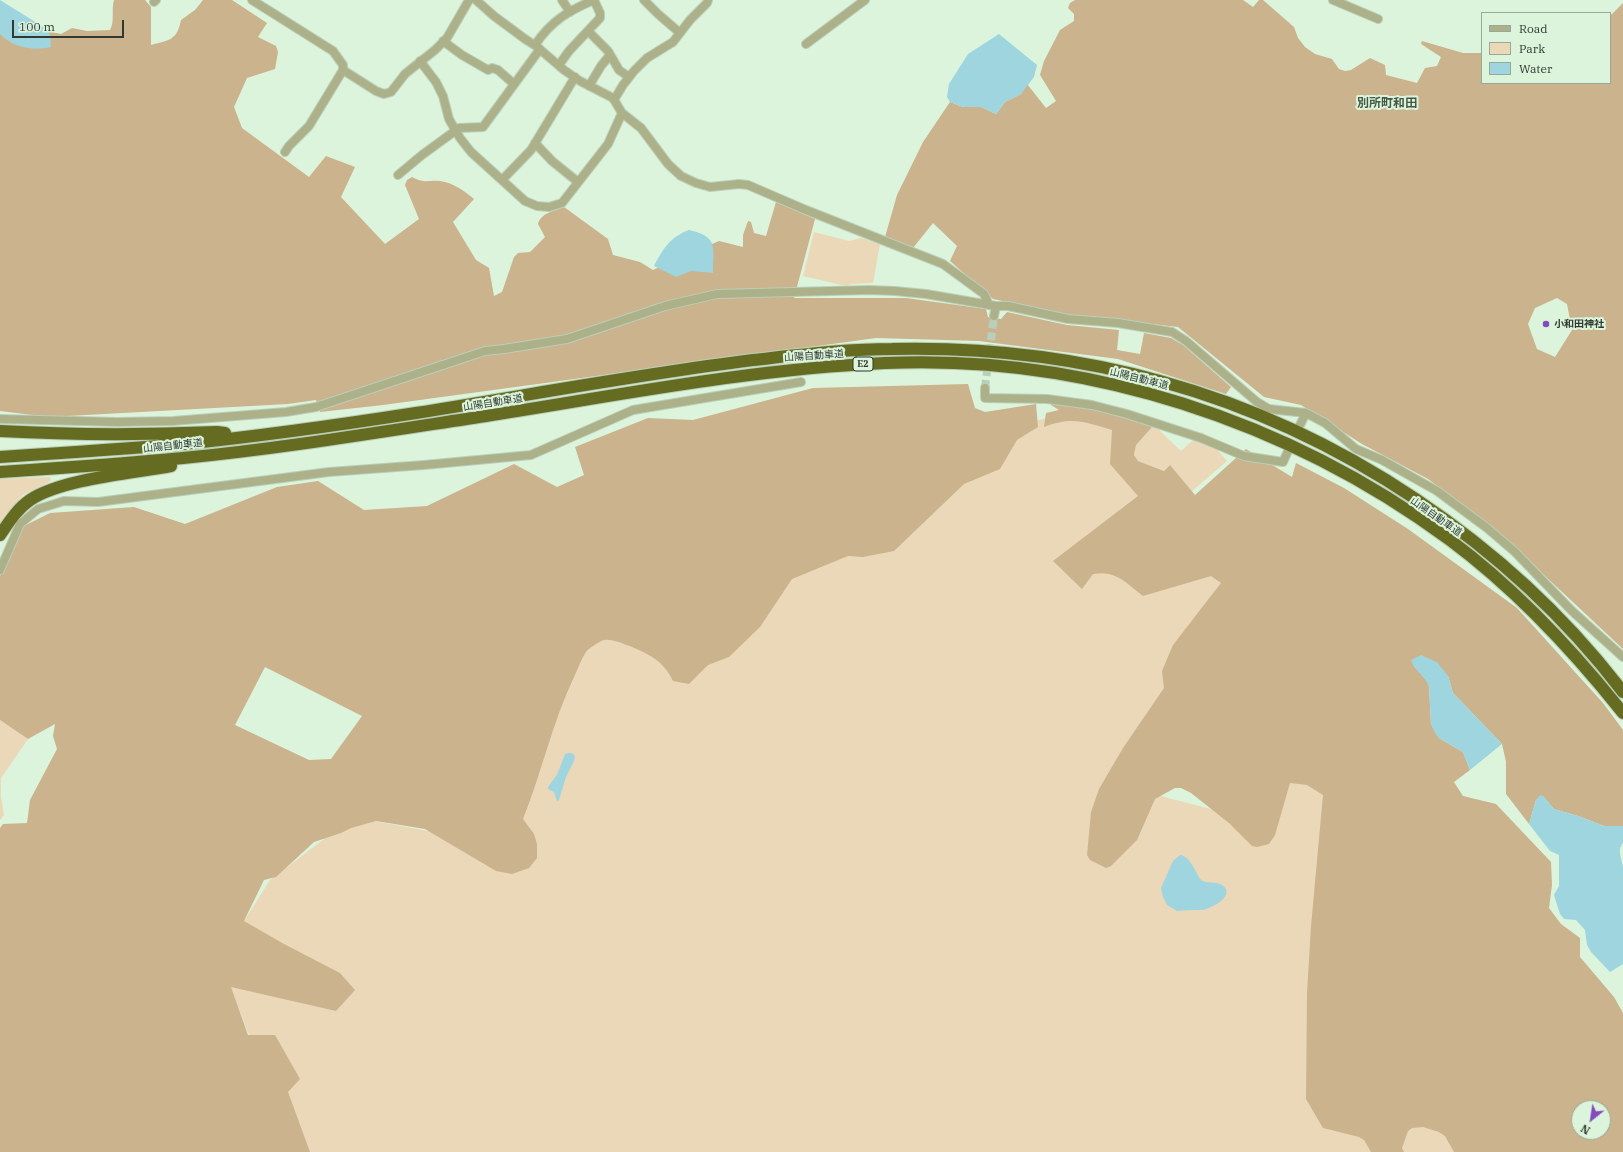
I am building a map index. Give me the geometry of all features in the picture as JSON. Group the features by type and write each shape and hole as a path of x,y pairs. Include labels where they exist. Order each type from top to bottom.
{"highway":[{"name":"山陽自動車道","path":"0,457 185,444 409,414 694,367 831,352 888,348 944,348 1001,352 1066,361 1158,381 1196,392 1288,428 1380,477 1458,528 1500,562 1570,628 1623,692"},
{"name":"山陽自動車道","path":"0,472 187,457 320,440 519,411 698,381 772,371 833,366 935,362 999,366 1064,375 1114,385 1184,404 1241,425 1326,463 1372,489 1451,541 1525,603 1559,637 1594,676 1623,713"},
{"path":"0,431 114,434 217,432 246,436"},
{"path":"0,535 15,514 30,500 44,492 73,483 320,440"}],"street":[{"path":"252,0 333,51 343,65 343,70 309,126 285,152"},
{"path":"343,70 376,91 384,94 391,92 405,74 443,42 457,22 469,0"},
{"path":"476,0 494,16 537,47 558,65 589,86 614,100 622,113 641,128 668,164 681,176 696,183 710,187 739,184 748,185 806,210 944,264 984,294 992,306 994,316"},
{"path":"562,0 570,12"},
{"path":"398,176 422,155 459,128 483,127 514,84 537,47 544,31 554,21 594,0 600,13 600,18 558,65"},
{"path":"644,0 680,33"},
{"path":"614,100 629,77 648,58 673,42 708,0"},
{"path":"1333,0 1378,20"},
{"path":"806,44 858,2"},
{"path":"588,31 610,55 619,70 629,77"},
{"path":"443,42 477,65 488,70 492,68 498,70 514,84"},
{"path":"589,86 601,66 610,55"},
{"path":"420,61 436,82 443,96 449,119 471,152 525,201 536,206 549,207 562,203 608,144 622,113"},
{"path":"502,180 522,160 535,144 575,77"},
{"path":"535,144 552,161 578,182"},
{"path":"0,419 117,422 173,421 286,412 316,407 485,350 504,349 567,339 665,306 717,294 869,290 926,294 992,306 1008,306 1068,318 1118,323 1172,332 1186,341 1257,402 1269,408 1306,413 1325,423 1356,449 1382,460 1437,491 1487,528 1515,552 1572,611 1623,657"},
{"path":"0,570 20,524 38,509 64,501 98,502 329,472 531,455 633,410 801,382"},
{"path":"985,388 985,398 1047,399 1092,405 1128,414 1215,443 1244,456 1283,462 1288,451"},
{"path":"1300,425 1306,413"}],"green space":[{"path":"814,232 849,241 861,238 880,244 873,283 851,284 846,286 803,276"},
{"path":"1066,413 1118,429 1113,463 1218,558 1227,583 1118,785 1261,822 1281,762 1329,787 1447,1116 1465,1152 294,1152 227,978 244,921 270,880 353,817 493,843 592,635 797,562 1017,426"},
{"path":"1154,425 1181,451 1202,432 1227,461 1191,492 1170,465 1164,471 1138,461 1134,455 1136,445"},
{"path":"50,477 51,481 23,495 5,515 0,524 0,479"},
{"path":"0,720 28,739 1,778 1,797 4,815 0,820"}],"shaded area":[{"path":"114,0 145,0 151,7 151,45 172,38 177,32 181,20 195,10 203,0 232,0 267,23 258,37 276,46 278,52 275,69 247,78 234,107 242,128 309,177 326,156 355,167 341,197 385,244 419,219 405,185 407,180 412,177 424,181 440,181 454,185 463,190 474,199 453,222 476,260 489,268 494,296 502,292 514,257 518,253 530,252 545,237 538,224 542,217 564,207 608,239 613,255 640,262 653,270 719,241 743,247 743,235 748,221 751,222 754,233 766,236 776,202 815,219 794,298 906,298 986,309 988,317 1001,319 1007,312 1067,325 1119,330 1117,350 1140,354 1144,333 1171,338 1183,345 1231,387 1226,394 1118,359 979,341 876,338 383,405 320,412 316,400 288,404 49,417 0,411 0,20 61,34 72,28 87,31 110,30"},
{"path":"1075,0 1243,0 1253,7 1259,0 1263,0 1294,27 1298,38 1305,47 1315,54 1332,59 1339,69 1345,71 1351,70 1370,58 1385,65 1386,75 1417,83 1425,68 1437,66 1441,57 1421,44 1422,41 1463,53 1481,53 1481,84 1611,84 1611,15 1623,3 1623,649 1496,530 1428,479 1362,444 1301,405 1264,397 1178,327 1063,314 993,299 950,261 957,246 933,223 913,248 885,237 897,195 923,142 950,102 963,107 981,107 996,114 1005,102 1021,94 1027,84 1046,108 1056,101 1040,75 1044,61 1060,30 1074,21 1074,14 1068,8 1070,3","holes":["1557,298 1567,304 1572,330 1555,357 1537,349 1528,324 1535,308"]},
{"path":"968,384 975,408 985,412 1036,404 1038,427 1017,440 1000,469 964,484 894,551 863,557 848,556 792,579 760,627 729,657 708,665 689,684 673,681 665,668 650,655 619,642 604,640 589,649 581,661 559,712 523,819 534,834 537,844 537,858 529,868 512,874 496,871 425,829 376,821 351,828 314,842 276,877 264,880 244,921 340,973 355,990 336,1011 231,987 248,1035 275,1035 300,1079 288,1092 310,1152 0,1152 0,828 3,824 27,823 30,800 57,749 53,736 55,724 28,739 0,720 0,576 24,526 50,513 134,507 185,524 277,487 318,481 364,510 427,506 514,464 557,487 584,475 575,447 648,418 693,420 813,388","holes":["265,667 362,716 331,759 309,760 235,725"]},
{"path":"1053,401 1090,406 1154,425 1136,445 1134,455 1138,461 1164,471 1170,465 1195,495 1246,449 1292,477 1296,463 1344,488 1408,529 1517,608 1603,703 1623,730 1623,826 1604,826 1554,809 1543,796 1536,800 1529,824 1506,794 1506,762 1502,744 1453,693 1448,676 1413,665 1427,681 1429,686 1431,724 1439,738 1463,752 1470,770 1454,782 1463,796 1496,804 1551,862 1552,885 1549,908 1561,924 1580,938 1580,957 1614,997 1623,1013 1623,1152 1454,1152 1445,1136 1439,1132 1423,1127 1412,1128 1408,1131 1402,1148 1404,1152 1371,1152 1364,1140 1359,1137 1323,1128 1306,1099 1307,993 1311,926 1323,795 1307,785 1290,783 1275,835 1269,844 1257,847 1252,846 1229,823 1191,793 1181,788 1175,788 1155,799 1137,840 1111,866 1106,868 1090,860 1087,855 1091,812 1099,789 1123,748 1164,688 1162,671 1173,645 1221,583 1211,576 1143,596 1126,582 1114,576 1101,573 1093,574 1082,589 1053,561 1138,496 1110,464 1112,430 1078,421 1063,422 1044,427 1046,413 1059,410 1051,405"}],"water":[{"path":"0,0 45,28 50,35 51,47 38,49 24,47 5,39 0,34"},
{"path":"999,34 1037,65 1034,77 1021,94 1005,102 996,114 981,107 963,107 950,102 947,97 949,84 968,54"},
{"path":"689,230 699,233 710,240 713,250 713,273 691,271 676,277 654,266 668,244 677,236"},
{"path":"1421,655 1437,662 1448,676 1453,693 1502,744 1470,770 1463,752 1439,738 1431,724 1429,686 1412,664 1411,660"},
{"path":"572,753 575,756 574,761 566,777 559,800 557,801 554,792 548,789 548,787 557,775 565,754"},
{"path":"1540,795 1543,796 1554,809 1604,826 1623,826 1623,843 1620,848 1620,854 1623,867 1623,964 1610,972 1591,952 1587,945 1585,930 1576,920 1564,919 1560,914 1554,895 1559,886 1559,855 1550,851 1529,824 1536,800"},
{"path":"1180,855 1187,858 1201,880 1220,884 1226,889 1225,897 1221,901 1202,910 1177,911 1167,905 1161,888 1173,861"}],"tunnel":[{"path":"985,388 994,316"}],"place":[{"name":"小和田神社","path":"1546,324"}],"district":[{"name":"別所町和田","path":"1387,104"}]}
